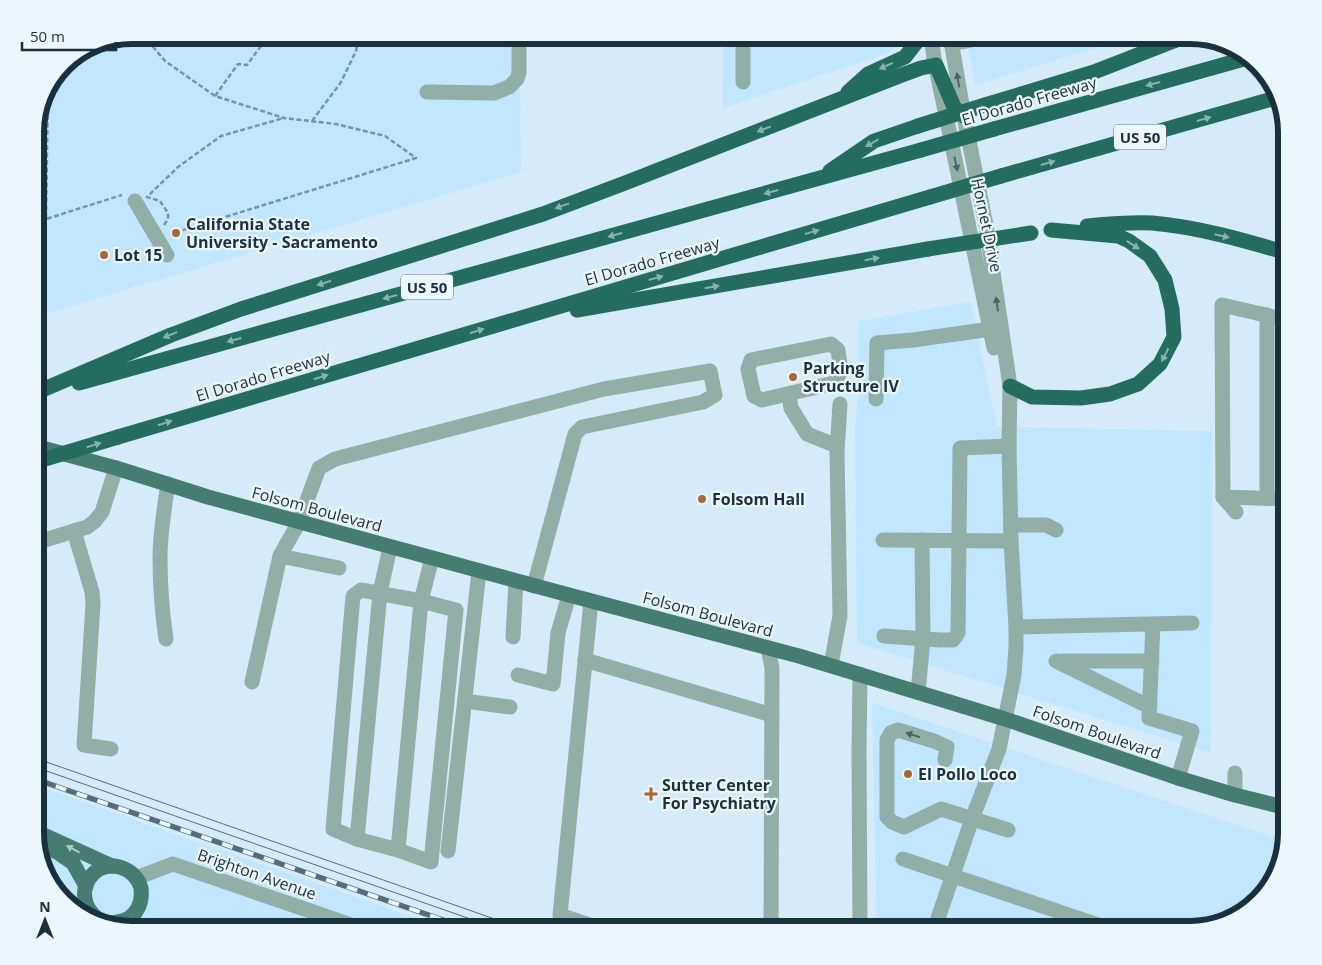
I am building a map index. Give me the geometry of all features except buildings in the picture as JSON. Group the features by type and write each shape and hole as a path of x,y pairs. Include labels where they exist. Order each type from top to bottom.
{"highway":[{"path":"842,98 868,74 905,57 915,44"},
{"path":"818,179 874,141 1094,72 1166,44"},
{"name":"El Dorado Freeway","path":"44,392 818,179 1241,60"},
{"path":"44,390 171,335 241,309 542,214 921,68 936,65 954,108 964,116"},
{"name":"El Dorado Freeway","path":"44,459 1001,176 1272,100"},
{"path":"509,322 928,249 1052,230 1114,224 1151,223 1194,229 1278,250"},
{"path":"1010,386 1032,397 1081,398 1110,394 1138,384 1160,364 1174,337 1172,309 1165,280 1150,256 1129,241 1118,236 1052,230"}],"main road":[{"name":"Folsom Boulevard","path":"44,448 116,468 208,497 860,674 1005,719 1178,778 1278,806"},
{"path":"44,835 112,866"},
{"path":"45,847 57,852 73,863 86,886"},
{"path":"89,909 84,898 88,880 102,868 121,867 130,871 136,878 141,896 139,905 134,913 123,920"}],"street":[{"path":"427,92 494,93 509,87 517,79 519,73 518,44"},
{"path":"743,44 743,82"},
{"name":"Hornet Drive","path":"933,44 1009,423"},
{"name":"Hornet Drive","path":"937,921 972,819 999,749 1014,675 1016,627 1011,540 1010,386 986,225 951,44"},
{"path":"137,197 167,255"},
{"path":"1236,512 1223,497 1222,305 1278,318"},
{"path":"1267,315 1267,498"},
{"path":"876,399 876,343 913,340 990,329"},
{"path":"831,344 838,350 841,370 834,383 789,394 762,400 754,396 748,369 751,360 831,344"},
{"path":"252,682 280,556 299,522 319,468 335,459 604,389 710,371 714,395 703,402 582,427 575,434 534,586"},
{"path":"789,394 791,408 807,434 837,446"},
{"path":"831,666 840,616 837,446 840,404"},
{"path":"884,636 953,640 958,633 960,448 1009,446"},
{"path":"44,540 87,527 95,521 102,512 116,468"},
{"path":"166,639 162,614 160,557 161,529 168,484"},
{"path":"1223,497 1278,499"},
{"path":"1011,525 1046,525 1056,530"},
{"path":"74,531 92,592 93,604 84,744 110,749"},
{"path":"883,540 1011,540"},
{"path":"918,692 923,639 922,540"},
{"path":"357,839 380,593 390,547"},
{"path":"280,556 339,568"},
{"path":"398,850 421,602 432,558"},
{"path":"448,850 480,571"},
{"path":"513,637 516,581"},
{"path":"361,590 380,593 456,610 432,862 332,830 353,596 361,590"},
{"path":"518,675 553,684 558,633 569,595"},
{"path":"578,921 560,915 590,601"},
{"path":"1016,627 1192,623"},
{"path":"1153,624 1150,718 1192,731 1178,778"},
{"path":"768,648 772,668 771,921"},
{"path":"585,660 772,714"},
{"path":"1150,707 1056,661 1152,661"},
{"path":"860,674 860,921"},
{"path":"464,701 510,707"},
{"path":"945,760 947,747 898,730 891,733 887,740 887,817 892,822 904,827 941,809 1008,830"},
{"path":"1236,773 1236,795"},
{"path":"903,859 1086,921"},
{"name":"Brighton Avenue","path":"136,878 174,864 340,921"},
{"path":"131,916 135,921"}],"path":[{"path":"150,44 165,60 215,96 284,118 336,124 385,136 416,158 167,236"},
{"path":"215,96 238,64 246,65 262,44"},
{"path":"312,121 341,82 358,44"},
{"path":"48,107 46,220 137,197 222,136 284,118"},
{"path":"137,197 160,201 168,213 168,219 163,227"}],"shaded area":[{"name":"California State University - Sacramento","path":"511,44 512,71 520,90 521,172 44,314 44,126 47,109 50,98 69,69 98,50 114,45"},
{"path":"723,44 903,44 885,54 723,108"},
{"path":"968,44 1109,44 975,85"},
{"path":"971,302 997,427 1212,431 1211,753 857,643 855,425 858,397 859,321"},
{"path":"872,703 1278,839 1274,862 1253,896 1229,912 1208,920 877,921"},
{"path":"44,788 424,921 114,920 103,917 78,903 66,891 50,867 44,839"}],"tram line":[{"path":"44,761 500,921"},
{"path":"44,770 476,921"}],"railway":[{"path":"44,782 446,921"}],"place":[{"name":"California State University - Sacramento","path":"176,233"},
{"name":"Lot 15","path":"104,255"},
{"name":"Parking Structure IV","path":"793,377"},
{"name":"Folsom Hall","path":"702,499"},
{"name":"El Pollo Loco","path":"908,774"},
{"name":"Sutter Center For Psychiatry","path":"651,794"}]}
